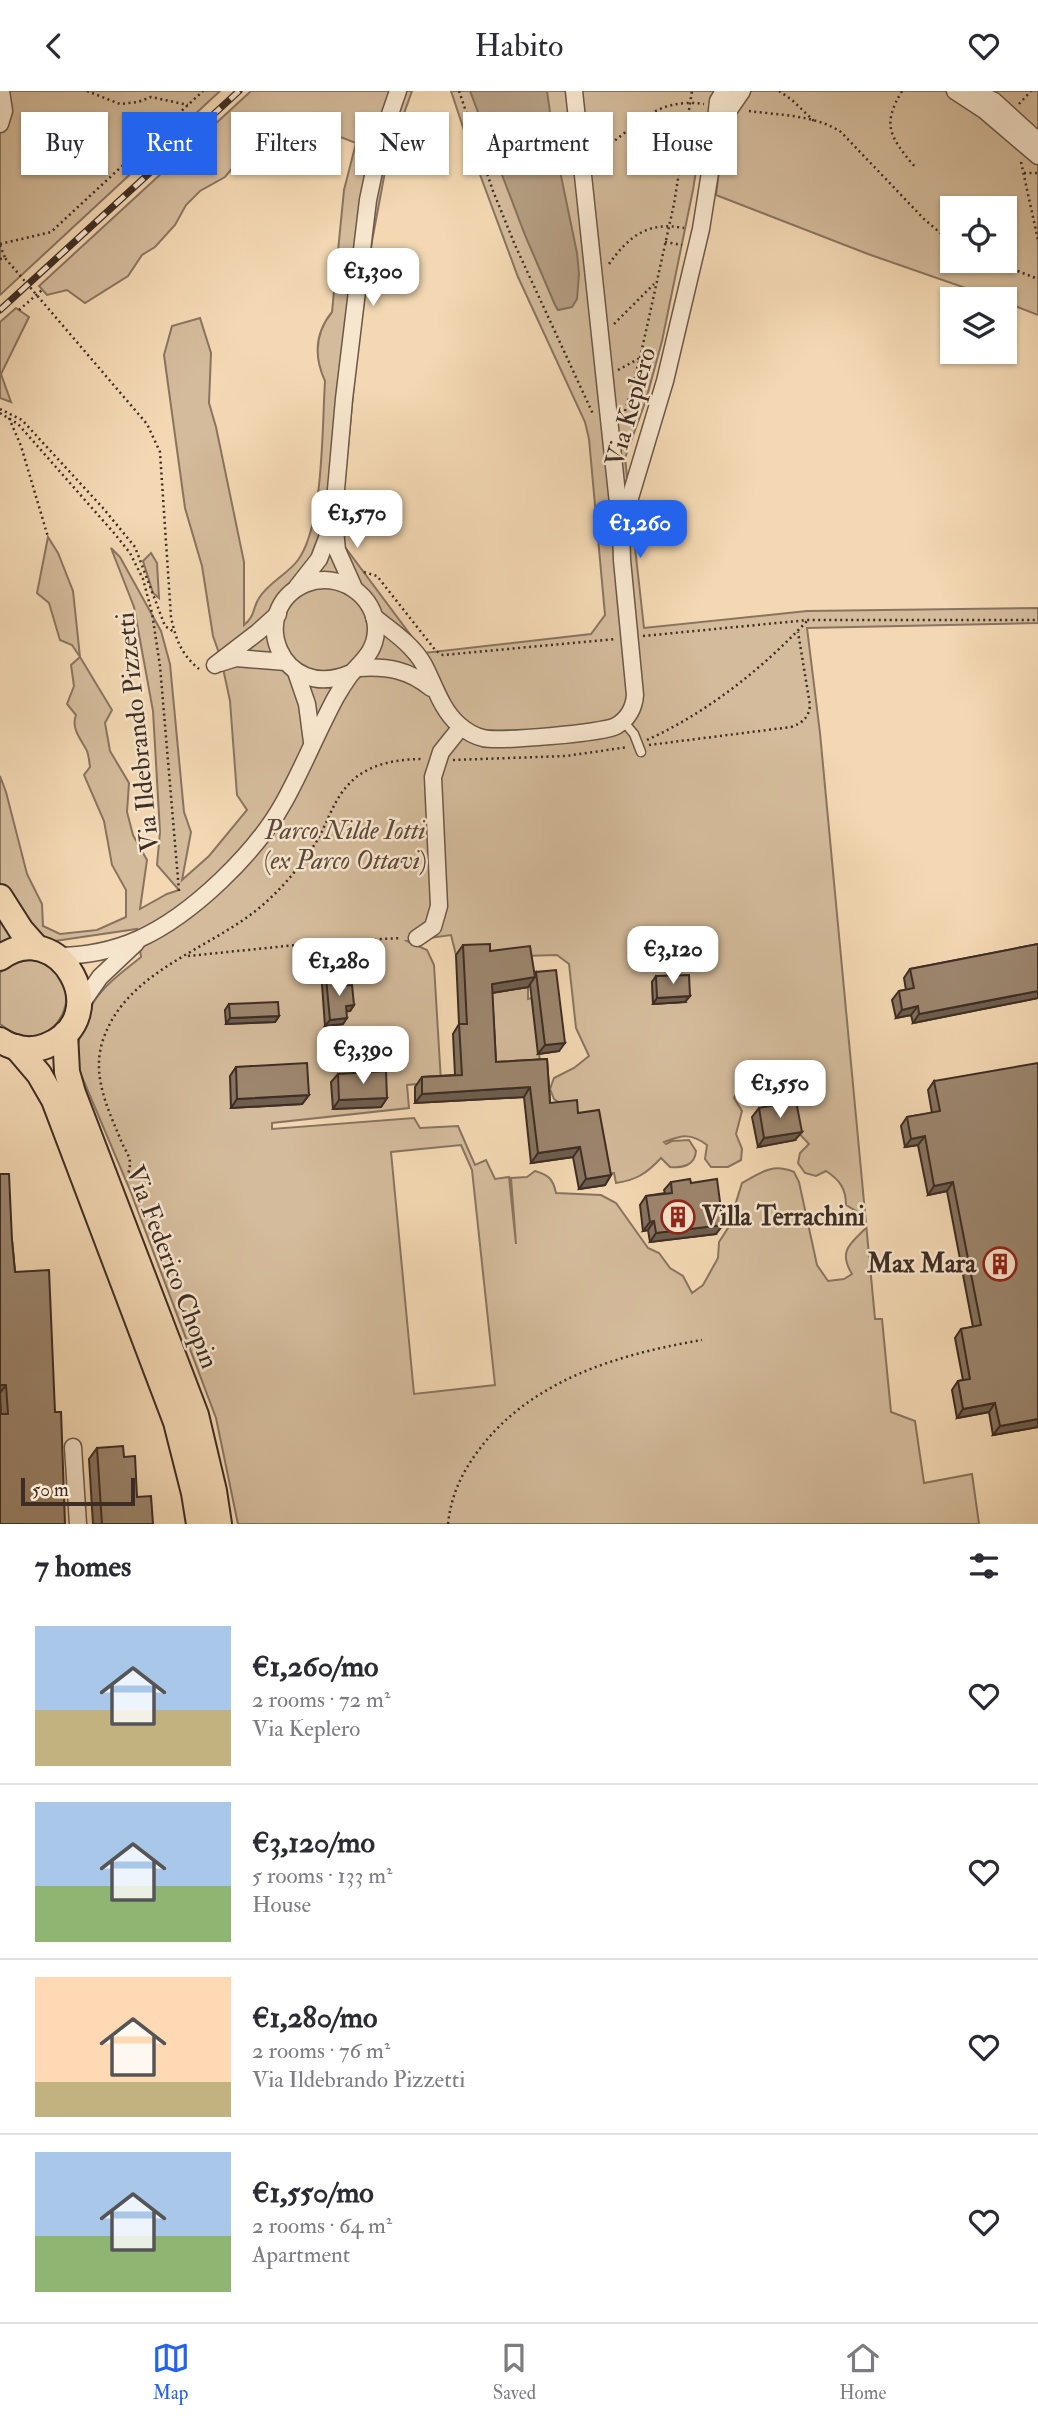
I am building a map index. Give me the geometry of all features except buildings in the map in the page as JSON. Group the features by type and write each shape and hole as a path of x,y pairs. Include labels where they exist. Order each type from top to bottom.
{"main road":[{"path":"0,897 21,930 46,952 68,965 76,978 79,1007 74,1022 65,1034"},
{"path":"0,958 21,948 46,952"},
{"name":"Via Federico Chopin","path":"5,1043 43,1047 65,1034 67,1072 73,1093 196,1415 219,1524"},
{"name":"Via Federico Chopin","path":"5,1043 39,1074 54,1100 176,1422 199,1524"}],"street":[{"path":"1,91 1,120"},
{"path":"79,1007 100,977 140,938 195,902 215,885 256,841 284,804 312,742 355,670 368,657 374,644 374,617 370,606 354,588 346,572 337,550 334,520 344,399 368,200 380,143 398,91"},
{"path":"574,91 576,112"},
{"path":"723,101 742,91"},
{"path":"955,91 984,110 1038,156"},
{"path":"980,92 1038,141"},
{"name":"Via Keplero","path":"623,721 634,703 623,638 621,528 665,381 701,229 723,101"},
{"path":"583,175 621,528"},
{"path":"312,742 307,704 291,667 277,644 275,634 282,605 319,559 334,520"},
{"path":"295,590 318,580 330,580 354,588"},
{"path":"215,665 278,614"},
{"path":"374,617 414,650 425,666 433,689 461,727 483,739 505,740 601,731 623,721"},
{"path":"215,665 236,658 291,667 309,678 324,681 338,679 355,670 398,668 416,676 433,689"},
{"path":"417,938 433,927 439,905 433,777 437,760 446,743 461,727"},
{"path":"46,952 89,955 140,938"},
{"path":"73,1447 78,1524"}],"lane":[{"path":"623,721 634,734 640,748"}],"path":[{"path":"87,91 120,104 151,97 188,105"},
{"path":"203,91 51,232 0,244 5,258 147,424 154,436 160,452 174,632 187,659 200,670 208,671 215,665"},
{"path":"459,91 493,191 595,418"},
{"path":"623,415 640,358 669,225 692,91"},
{"path":"779,91 814,121"},
{"path":"902,91 892,110 890,132 913,166 917,165"},
{"path":"613,141 638,120 675,103 723,101 814,121 841,132 940,233"},
{"path":"1024,173 1038,173"},
{"path":"595,284 628,240 642,230 669,225 701,229"},
{"path":"0,260 5,258"},
{"path":"1017,271 1038,279"},
{"path":"601,340 618,319 656,283"},
{"path":"19,310 42,290"},
{"path":"606,379 640,358"},
{"path":"0,411 22,421 103,508 135,547 165,626 174,632"},
{"name":"Via Ildebrando Pizzetti","path":"0,411 18,424 114,533 130,553 143,579 152,613 160,666 180,891"},
{"path":"9,418 21,446 48,537"},
{"path":"346,572 377,576 436,651 443,655 808,620 1038,620"},
{"path":"640,748 710,704 772,657 808,620"},
{"path":"122,1143 102,1089 98,1061 104,1036 119,1006 154,975 236,925 269,901 301,864 348,784 357,777 395,761 566,756 791,727 803,722 810,705 798,631"},
{"path":"617,650 623,638"},
{"path":"184,957 326,941 417,938"},
{"path":"449,1524 453,1496 468,1464 497,1428 535,1397 556,1384 602,1365 648,1351 702,1340"}],"green space":[{"path":"0,91 220,91 197,112 122,112 122,175 129,175 0,295"},
{"path":"251,91 412,91 404,112 355,112 355,143 341,137 341,112 231,112 231,170 225,177 200,191 186,205 175,225 155,247 142,255 128,276 85,303 67,290 47,295 39,286 160,175 217,175 217,122"},
{"name":"Parco Nilde Iotti (ex Parco Ottavi)","path":"451,91 1038,91 1038,315 1017,307 1017,287 963,287 868,254 716,195 718,175 737,175 737,112 627,112 627,175 695,175 662,341 646,400 625,458 644,628 807,611 1038,608 1038,623 807,628 820,733 875,1319 882,1319 891,1412 915,1421 924,1483 972,1474 979,1524 238,1524 216,1418 130,1190 77,1065 80,1036 86,1016 96,998 106,986 141,957 137,929 0,949 0,776 27,874 42,904 43,926 60,934 97,930 126,917 126,890 112,865 104,821 84,775 90,767 88,753 75,729 76,715 67,704 74,686 71,665 80,657 112,710 105,723 110,751 129,783 127,812 133,835 147,860 140,909 179,890 157,865 160,832 153,711 134,607 111,548 120,557 161,631 170,664 184,812 191,832 182,880 209,856 247,810 237,795 230,701 213,636 202,566 185,508 164,355 172,326 200,318 211,353 209,403 244,562 244,625 263,592 298,560 307,544 313,523 320,474 325,381 319,363 318,345 322,328 332,312 344,190 355,147 355,175 384,175 372,241 356,363 341,520 345,547 424,653 591,634 605,615 589,439 585,422 518,277 480,175 613,175 613,112 463,112 463,127","holes":["451,935 456,955 482,954 488,1072 541,1069 532,998 528,999 528,987 490,993 523,956 557,955 569,964 576,1028 589,1056 574,1068 554,1078 550,1089 554,1099 570,1110 603,1175 614,1173 616,1183 641,1175 661,1158 670,1167 690,1163 696,1151 689,1140 666,1144 664,1142 681,1137 696,1138 707,1145 705,1159 711,1167 728,1167 741,1160 742,1149 736,1134 742,1111 734,1098 738,1090 778,1088 798,1110 793,1127 809,1144 800,1153 798,1163 805,1173 816,1176 826,1171 835,1178 845,1194 846,1205 856,1211 866,1228 851,1244 846,1254 852,1274 844,1279 828,1281 817,1265 799,1182 794,1172 786,1169 767,1170 742,1183 728,1228 719,1242 718,1258 703,1285 692,1293 683,1276 670,1268 659,1253 648,1248 616,1203 601,1195 556,1193 550,1178 535,1171 527,1177 511,1178 516,1244 509,1177 495,1179 486,1160 475,1165 458,1126 420,1128 414,1118 272,1129 272,1123 409,1108 407,1085 441,1082 434,965 427,950 407,941","652,982 685,1002 653,1004","461,1145 472,1170 495,1385 414,1394 391,1152"]},
{"path":"16,308 29,317 1,374 11,402 0,398 0,322"},
{"path":"48,537 58,553 73,591 80,657 72,645 60,640 49,603 37,593"},
{"path":"151,553 157,563 159,598 153,593 143,561"},
{"path":"31,960 52,968 63,982 66,998 62,1014 53,1027 38,1035 20,1035 0,1024 0,973 14,963"}],"shaded area":[{"path":"470,91 547,91 550,112 478,112"},
{"path":"502,175 561,175 579,274 577,299 572,307 558,310"}],"railway":[{"path":"0,310 239,91"}],"place":[{"name":"Villa Terrachini","path":"678,1217"},
{"name":"Max Mara","path":"1000,1264"}]}
